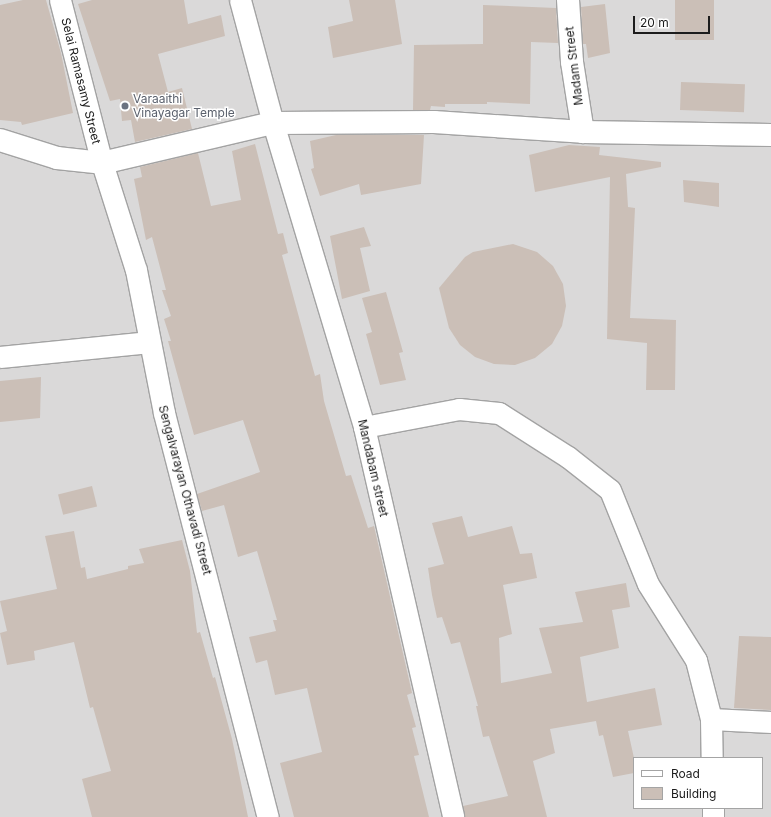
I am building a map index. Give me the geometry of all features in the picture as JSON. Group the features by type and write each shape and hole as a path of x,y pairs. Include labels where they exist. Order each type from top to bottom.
{"street":[{"name":"Selai Ramasamy Street","path":"60,0 102,163"},
{"name":"Mandabam street","path":"240,0 273,123 364,428 453,817"},
{"name":"Madam Street","path":"568,0 572,62 583,132"},
{"path":"0,140 57,158 102,163 273,123 434,122 583,132 771,134"},
{"name":"Sengalvarayan Othavadi Street","path":"102,163 136,270 164,413 268,817"},
{"path":"0,357 149,342"},
{"path":"364,428 459,409 498,413 568,457 610,490 648,584 696,660 711,720 712,757"},
{"path":"711,720 771,722"}],"shaded area":[{"path":"0,0 771,0 771,817 0,817"}],"building":[{"path":"23,0 46,0 61,53 73,113 22,125 21,122 0,120 0,5"},
{"path":"92,0 184,0 188,24 221,15 225,36 158,54 168,92 182,88 192,129 135,142 131,120 122,121 120,99 110,101 78,4"},
{"path":"349,0 395,0 402,44 333,58 328,27 353,21"},
{"path":"675,0 714,0 714,40 675,40"},
{"path":"605,4 610,53 588,58 586,44 583,44 581,7"},
{"path":"483,5 556,8 558,43 531,42 530,104 487,102 487,104 445,104 445,107 431,106 430,110 413,110 414,45 483,44"},
{"path":"681,82 745,84 744,112 680,110"},
{"path":"336,135 424,135 421,184 361,195 359,184 320,196 311,169 314,168 310,141"},
{"path":"255,144 278,234 283,233 288,253 282,255 315,376 320,374 324,401 346,476 351,475 368,528 374,526 412,693 407,695 416,727 412,728 419,755 414,756 429,817 294,817 280,763 322,752 307,688 275,695 267,660 256,663 249,637 276,631 273,620 277,620 257,551 238,557 224,505 202,511 197,494 260,472 243,420 194,435 168,341 171,341 164,319 171,316 162,290 166,290 152,237 146,240 134,179 142,177 140,167 198,153 211,206 241,200 232,151"},
{"path":"569,145 600,147 599,155 661,162 661,167 626,174 628,207 635,208 630,318 676,320 675,390 646,390 647,343 607,339 610,177 535,192 529,155"},
{"path":"683,180 719,183 719,207 684,202"},
{"path":"364,227 371,246 360,248 370,291 342,299 330,236"},
{"path":"513,244 537,252 553,266 563,284 566,306 562,326 552,344 535,358 515,365 494,364 475,357 460,345 449,328 439,288 465,257 473,252"},
{"path":"386,292 403,352 399,353 406,380 380,385 366,334 372,332 362,298"},
{"path":"41,377 40,418 0,422 0,381"},
{"path":"92,486 97,506 63,515 58,494"},
{"path":"462,516 468,537 512,526 520,554 532,553 537,578 503,585 512,634 499,638 501,683 552,673 539,628 583,622 575,592 626,583 630,607 612,610 619,648 580,657 587,702 655,688 662,725 628,731 634,757 633,773 613,777 603,735 599,736 596,721 550,729 555,753 533,761 547,817 465,817 463,806 508,796 489,736 483,737 476,706 478,706 460,642 451,644 442,617 437,618 428,568 444,564 432,523"},
{"path":"74,531 81,568 85,567 87,579 128,569 128,566 144,563 139,549 182,540 190,571 197,633 200,632 213,678 215,677 232,739 248,817 92,817 82,779 111,771 93,707 90,708 74,642 34,651 35,660 7,665 0,633 7,631 0,601 57,589 45,536"},
{"path":"739,636 771,637 771,710 734,708"}],"place":[{"name":"Varaaithi Vinayagar Temple","path":"125,106"}]}
